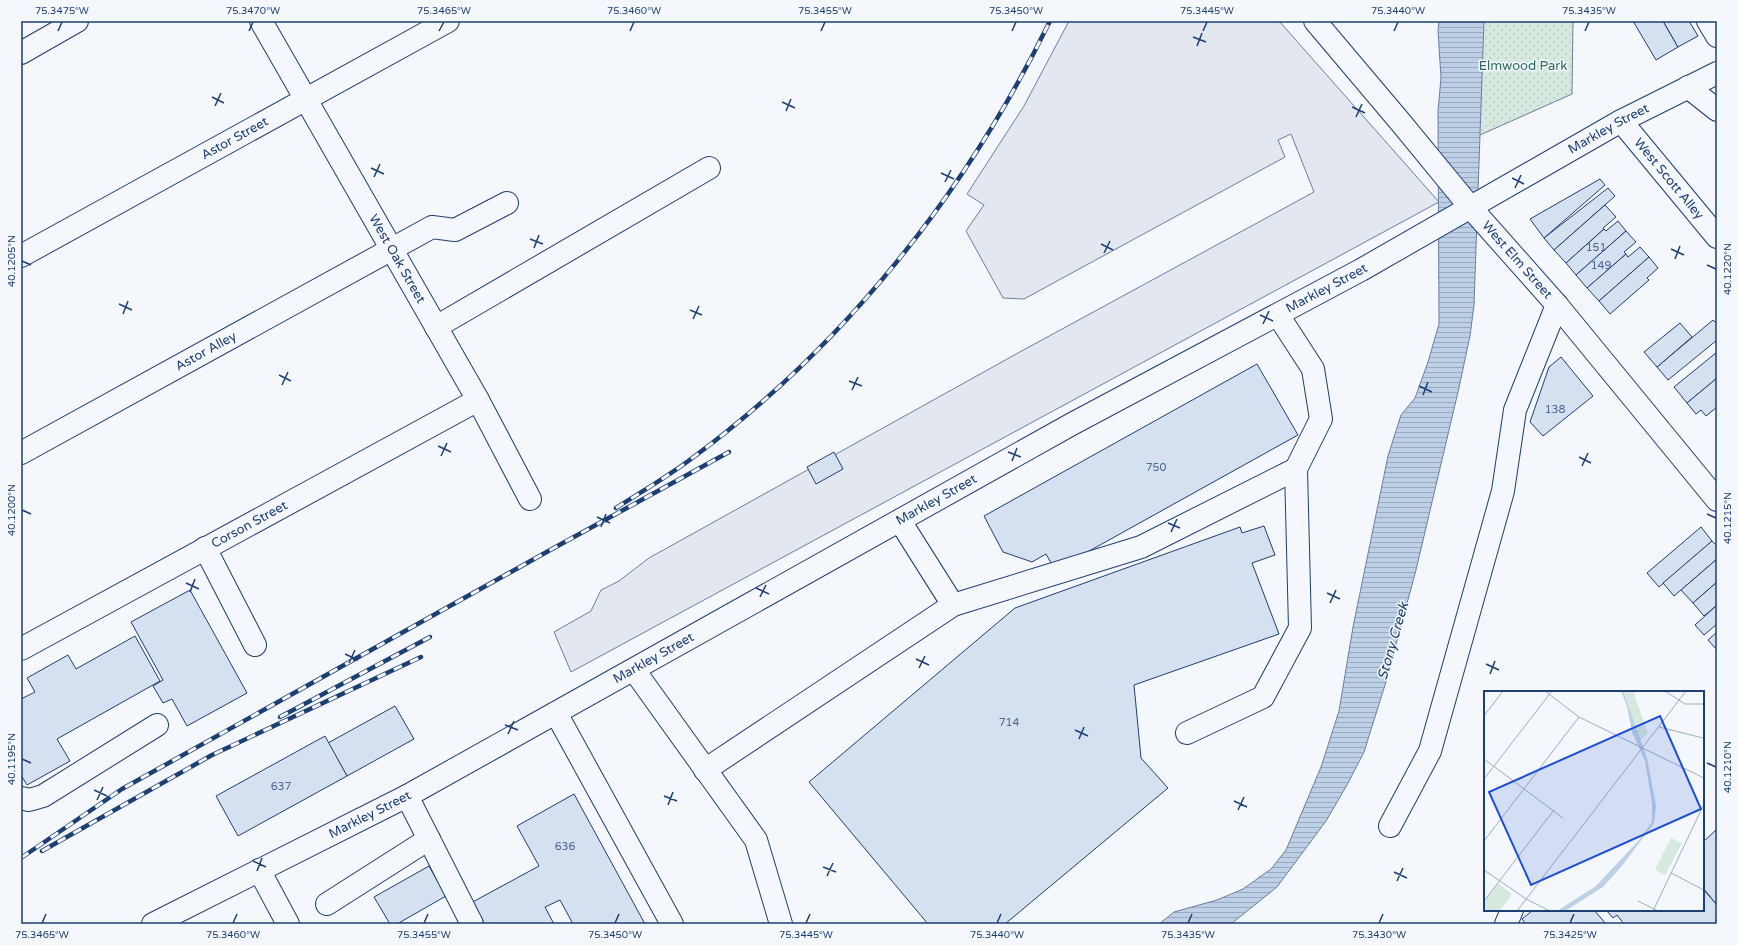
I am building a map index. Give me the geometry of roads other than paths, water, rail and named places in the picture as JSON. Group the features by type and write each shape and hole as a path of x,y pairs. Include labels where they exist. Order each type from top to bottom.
{"main road":[{"path":"21,53 77,21"},
{"name":"West Oak Street","path":"261,21 478,400 530,499"},
{"name":"Astor Street","path":"21,256 448,21"},
{"name":"West Elm Street","path":"1315,21 1471,208 1557,305 1717,500"},
{"path":"1708,21 1717,36"},
{"name":"Markley Street","path":"153,924 407,796 1072,424 1278,315 1471,208 1621,121 1717,73"},
{"path":"1688,87 1717,110"},
{"name":"West Scott Alley","path":"1621,121 1717,237"},
{"path":"436,327 709,168"},
{"name":"Astor Alley","path":"21,453 432,227 455,230 507,203"},
{"path":"1390,826 1430,751 1503,490 1515,410 1557,305"},
{"path":"1187,732 1263,697 1300,628 1296,469 1321,419 1312,369 1278,315"},
{"name":"Corson Street","path":"21,649 478,400"},
{"path":"705,770 953,605 1141,547 1296,469"},
{"path":"900,521 953,605"},
{"path":"205,548 255,645"},
{"path":"634,670 756,840 781,924"},
{"path":"556,713 672,924"},
{"path":"21,798 29,800 43,796 158,725"},
{"path":"407,796 472,924"},
{"path":"327,904 429,839"},
{"path":"259,870 288,924"},
{"path":"1506,924 1512,911"}],"water":[{"name":"Stony Creek","path":"1439,21 1484,21 1474,305 1470,336 1458,392 1416,570 1385,685 1364,752 1347,785 1326,821 1277,887 1231,924 1159,924 1174,912 1217,900 1243,889 1271,869 1286,850 1321,767 1339,711 1353,627 1388,456 1401,415 1415,398 1428,362 1439,324 1438,111 1441,78 1438,31"}],"railway":[{"path":"616,508 682,466 747,415 800,367 850,316 897,261 941,204 981,145 1017,84 1050,21"},
{"path":"21,858 122,789 729,452"},
{"path":"280,717 430,637"},
{"path":"42,851 212,755 421,657"}],"park label":[{"name":"Elmwood Park","path":"1523,66"}]}
